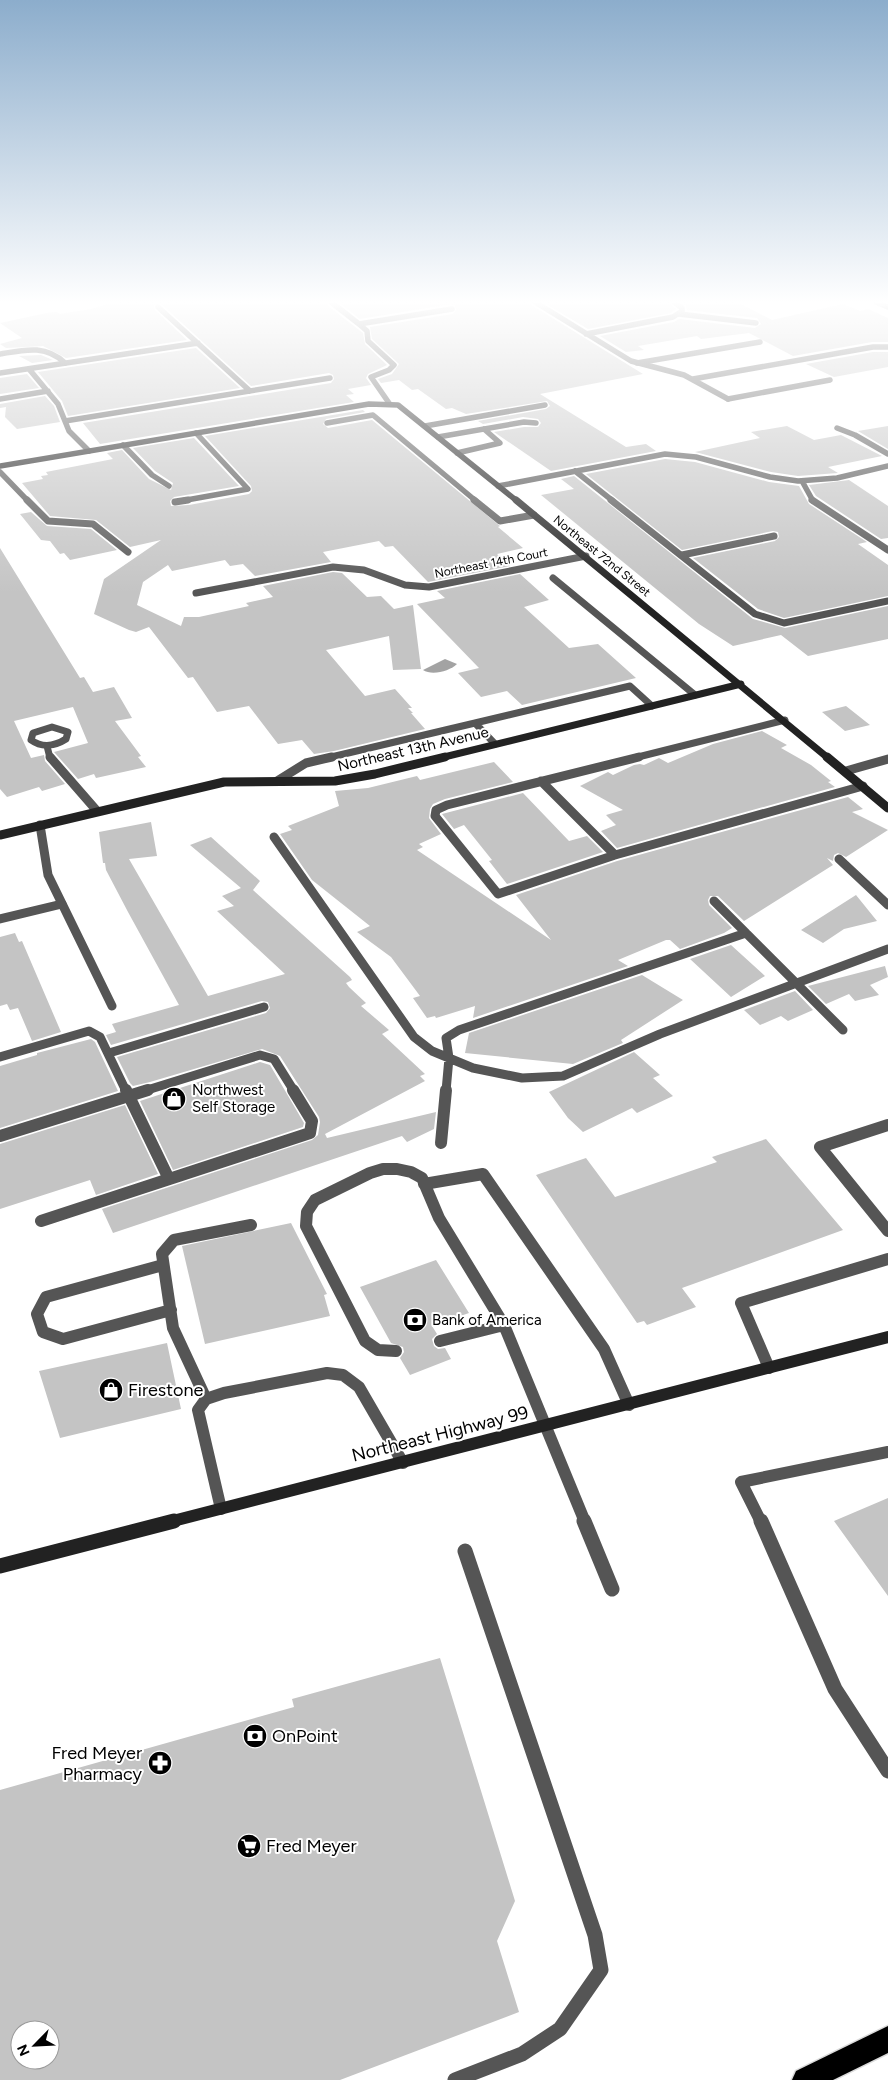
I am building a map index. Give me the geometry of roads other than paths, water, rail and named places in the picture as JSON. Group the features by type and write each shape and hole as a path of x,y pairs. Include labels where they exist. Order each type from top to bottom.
{"highway":[{"path":"805,2080 888,2039"}],"street":[{"path":"54,399 58,404 69,431 89,451"},
{"path":"65,421 200,399"},
{"name":"Northeast 72nd Street","path":"386,399 389,403 398,405 425,426 586,556 785,720 888,808"},
{"path":"0,466 348,408 389,403"},
{"path":"425,426 545,405"},
{"path":"348,408 360,417"},
{"path":"327,423 373,415 500,521 534,515"},
{"path":"438,437 536,423"},
{"path":"837,428 888,454"},
{"path":"457,452 500,443 484,429"},
{"path":"175,502 248,490 196,433"},
{"path":"123,445 152,475 169,486"},
{"path":"498,486 665,454 682,453 786,480 814,482 888,466"},
{"path":"574,471 755,614 784,623 888,601"},
{"path":"0,472 48,521 93,524 128,552"},
{"path":"802,481 812,500 888,550"},
{"path":"682,555 774,536"},
{"name":"Northeast 14th Court","path":"196,593 333,566 364,570 405,585 429,587 586,556"},
{"path":"553,578 695,695"},
{"name":"Northeast 13th Avenue","path":"0,835 224,782 335,782 741,684"},
{"path":"277,781 306,763 630,686 652,706"},
{"path":"785,720 447,805 436,810 435,816 498,894 616,855 863,786"},
{"path":"476,723 495,744"},
{"path":"47,746 50,759 97,811"},
{"path":"846,771 888,760"},
{"path":"541,781 616,855"},
{"path":"40,825 48,875 112,1006"},
{"path":"274,837 414,1037 432,1050 473,1068 522,1078 563,1076 660,1034 888,949"},
{"path":"839,859 888,905"},
{"path":"714,901 842,1030"},
{"path":"0,919 62,904"},
{"path":"441,1142 449,1058 446,1038 459,1030 746,933"},
{"path":"109,1053 264,1007"},
{"path":"0,1057 89,1031 100,1037 169,1179"},
{"path":"0,1136 260,1055 274,1059 312,1120 310,1133 41,1221"},
{"path":"888,1125 820,1147 888,1231"},
{"path":"396,1352 378,1350 365,1341 306,1226 307,1212 315,1200 383,1169 411,1172 422,1178 439,1218 504,1325 544,1427 612,1589"},
{"path":"424,1184 483,1174 604,1349 629,1405"},
{"path":"206,1399 173,1328 162,1254 174,1240 251,1225"},
{"path":"768,1368 741,1303 888,1259"},
{"path":"163,1265 46,1297 37,1314 43,1332 63,1339 171,1310"},
{"path":"440,1340 504,1325"},
{"name":"Northeast Highway 99","path":"0,1566 888,1337"},
{"path":"221,1509 198,1410 206,1399 224,1393 327,1373 344,1376 359,1387 403,1463"},
{"path":"888,1452 741,1482 773,1546 835,1689 888,1771"},
{"path":"455,2080 522,2054 560,2029 601,1970 595,1935 464,1551"}],"place":[{"name":"Northwest Self Storage","path":"174,1099"},
{"name":"Bank of America","path":"415,1320"},
{"name":"Firestone","path":"111,1390"},
{"name":"OnPoint","path":"255,1736"},
{"name":"Fred Meyer Pharmacy","path":"160,1763"},
{"name":"Fred Meyer","path":"249,1846"}]}
